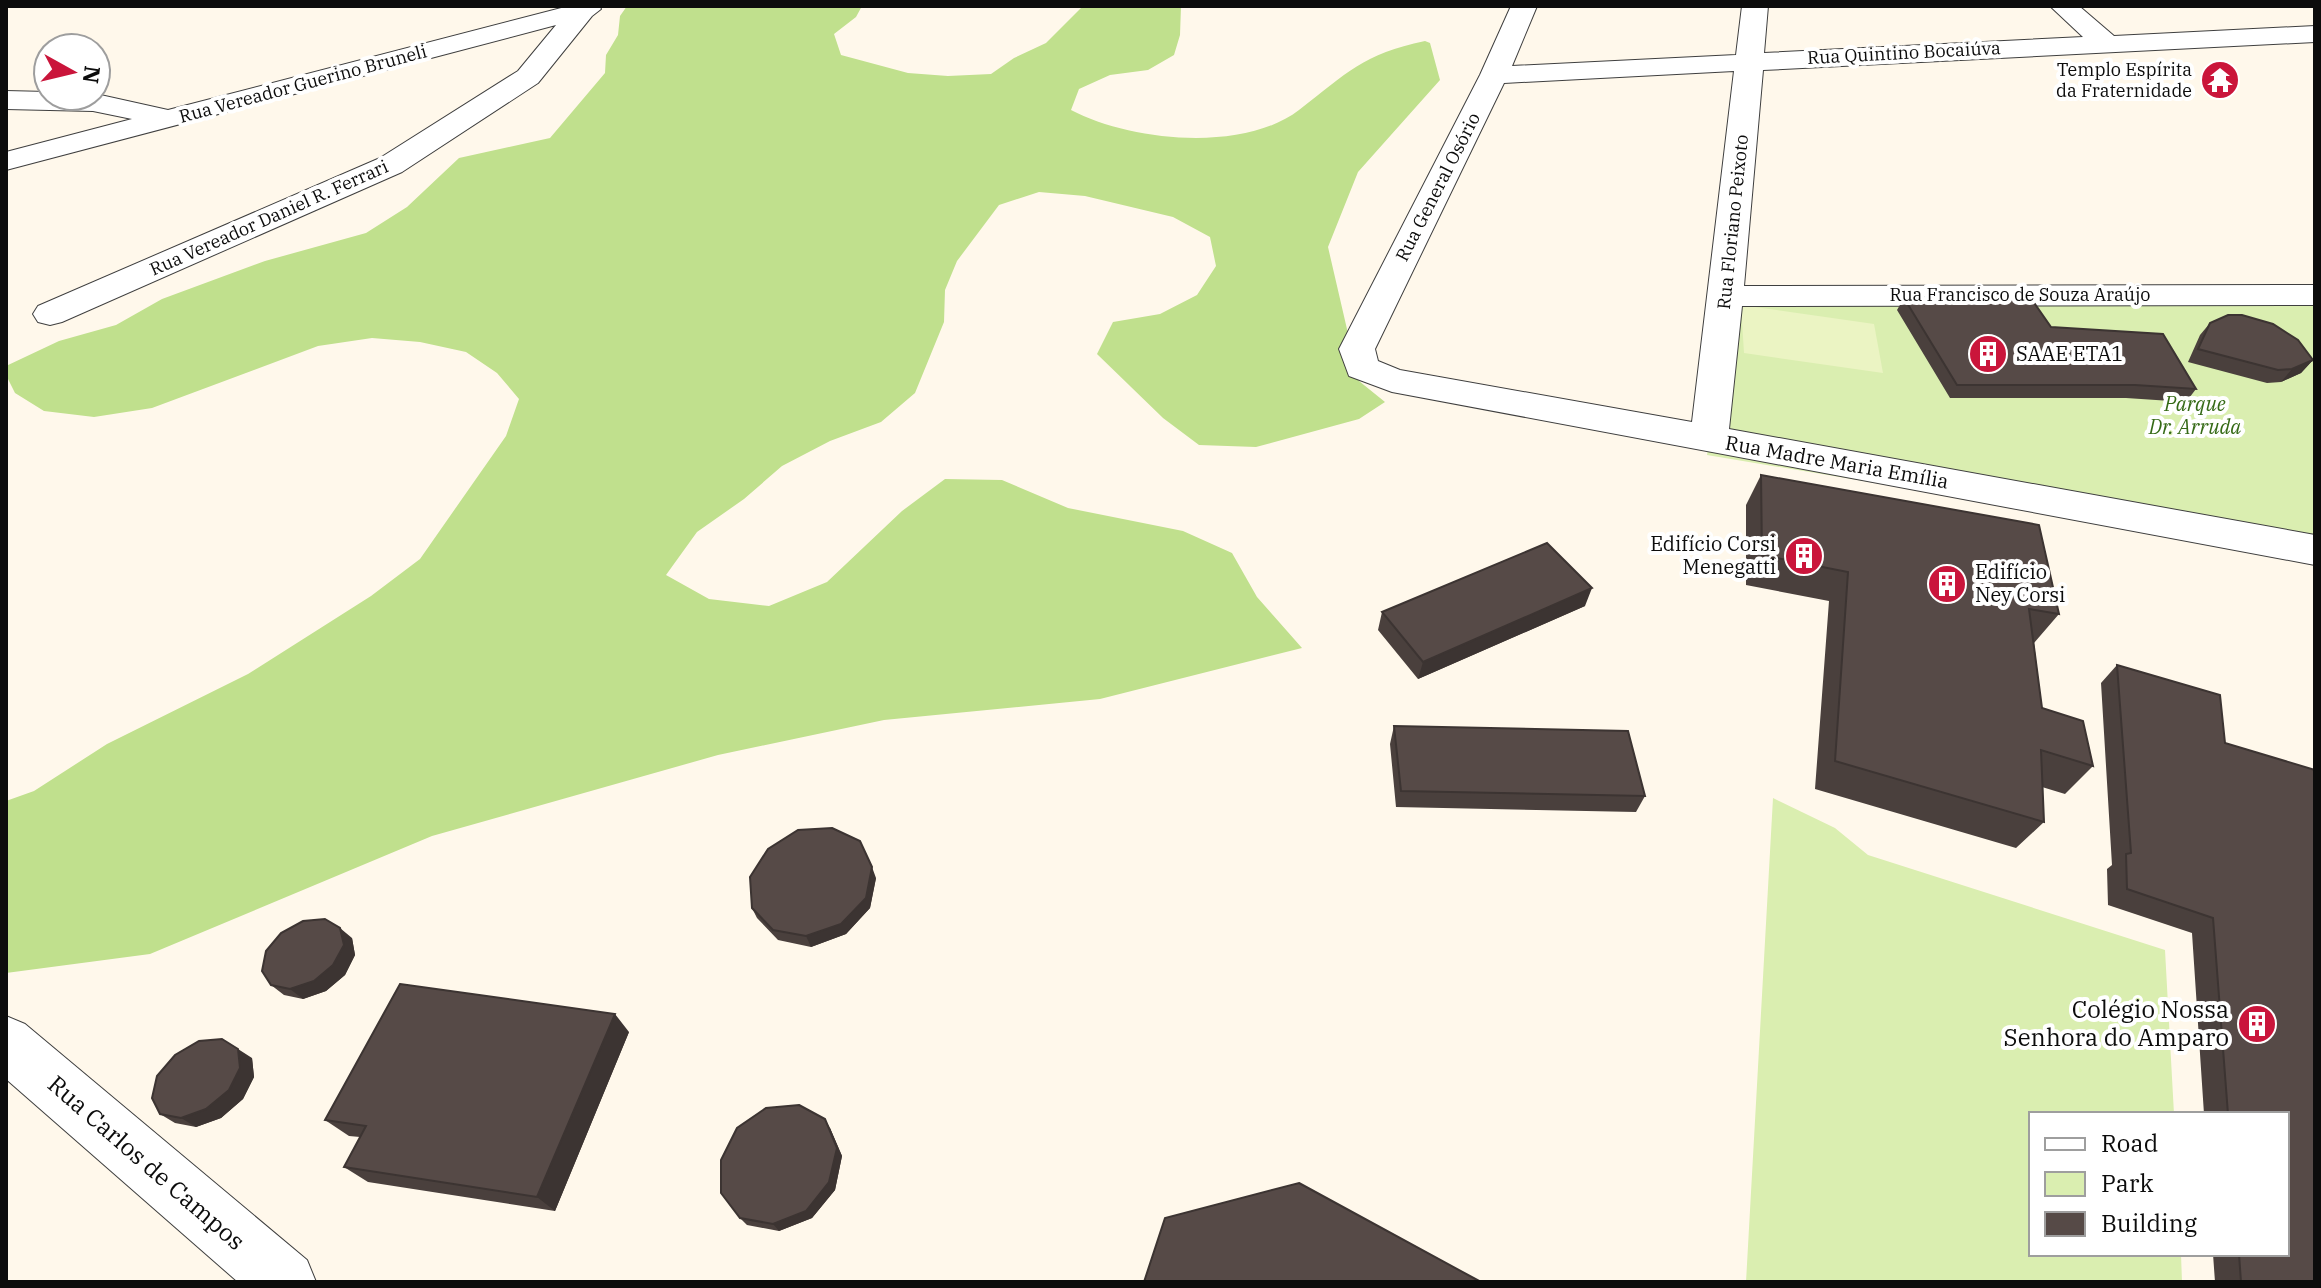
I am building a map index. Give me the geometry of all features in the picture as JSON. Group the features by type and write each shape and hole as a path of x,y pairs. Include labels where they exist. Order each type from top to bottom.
{"street":[{"name":"Rua General Osório","path":"1362,368 1357,349 1494,75 1524,6"},
{"name":"Rua Floriano Peixoto","path":"1708,438 1717,386 1755,6"},
{"path":"2063,6 2106,33"},
{"path":"2085,6 2106,33"},
{"name":"Rua Vereador Guerino Bruneli","path":"6,161 588,7"},
{"name":"Rua Vereador Daniel R. Ferrari","path":"50,314 391,165 528,77 588,7"},
{"path":"2245,13 2315,62"},
{"name":"Rua Quintino Bocaiúva","path":"1494,75 1750,61 2106,33 2315,34"},
{"path":"6,100 93,102 170,118"},
{"name":"Rua Francisco de Souza Araújo","path":"1725,296 2315,295"},
{"name":"Rua Madre Maria Emília","path":"1362,368 1392,380 2315,550"},
{"name":"Rua Carlos de Campos","path":"6,1043 285,1282"}],"green space":[{"path":"627,6 862,6 856,17 834,34 841,55 908,73 948,76 991,74 1014,58 1046,43 1083,6 1181,6 1180,35 1174,55 1148,70 1110,75 1079,89 1071,110 1124,129 1186,138 1218,137 1276,124 1357,66 1404,46 1425,41 1430,43 1440,80 1358,172 1328,247 1359,381 1385,402 1359,419 1256,447 1199,445 1163,418 1097,354 1113,322 1160,314 1197,295 1216,266 1210,237 1173,217 1085,196 1039,192 999,205 957,261 945,290 944,322 915,393 881,422 830,441 782,466 744,499 697,532 666,575 709,599 769,606 827,582 902,511 945,479 1002,480 1068,508 1183,531 1232,553 1257,597 1302,648 1100,699 884,720 718,755 432,836 150,954 6,973 6,801 34,791 107,744 248,674 371,596 420,559 506,436 519,399 497,373 466,352 420,342 372,338 318,346 152,408 94,417 44,411 15,393 6,375 6,366 59,341 116,325 162,299 265,261 366,233 407,207 459,158 550,138 605,73 606,55 618,35 620,16"},
{"name":"Parque Dr. Arruda","path":"2315,296 2315,556 1707,455 1718,385 1726,297"},
{"path":"1741,305 1874,324 1883,373 1744,353"},
{"path":"1773,798 1835,828 1868,855 2165,950 2174,1112 2029,1112 2029,1256 2181,1256 2182,1282 1746,1282"}],"building":[{"path":"2030,297 2051,327 2163,334 2196,389 2135,385 1957,385 1904,298"},
{"path":"2228,315 2242,315 2273,324 2298,340 2313,360 2292,369 2278,370 2198,349 2210,323"},
{"path":"1761,475 2039,525 2059,614 2029,609 2042,708 2083,721 2093,766 2041,750 2044,822 1835,761 1848,572 1762,555"},
{"path":"1547,543 1592,588 1423,662 1382,612"},
{"name":"Colégio Nossa Senhora do Amparo","path":"2117,665 2220,695 2225,743 2315,770 2315,1282 2241,1282 2239,1256 2289,1256 2289,1112 2228,1112 2213,918 2127,889 2126,854 2131,853"},
{"path":"1394,726 1628,731 1645,796 1401,791"},
{"path":"832,828 860,841 872,867 866,898 841,924 806,936 773,930 752,908 750,877 768,849 798,830"},
{"path":"325,919 340,928 344,945 333,965 314,981 290,989 271,985 262,971 266,951 281,933 303,921"},
{"path":"400,984 615,1014 537,1197 344,1167 366,1126 325,1120"},
{"path":"222,1039 238,1049 240,1068 229,1090 206,1109 181,1118 160,1114 152,1098 157,1076 175,1055 199,1041"},
{"path":"799,1105 825,1119 837,1148 829,1182 806,1211 773,1224 740,1218 721,1193 721,1160 737,1128 766,1108"},
{"path":"1299,1183 1481,1282 1144,1282 1165,1218"}],"place":[{"name":"Templo Espírita da Fraternidade","path":"2220,80"},
{"name":"SAAE ETA1","path":"1988,354"},
{"name":"Edifício Corsi Menegatti","path":"1804,556"},
{"name":"Edifício Ney Corsi","path":"1947,584"},
{"name":"Colégio Nossa Senhora do Amparo","path":"2257,1024"}]}
